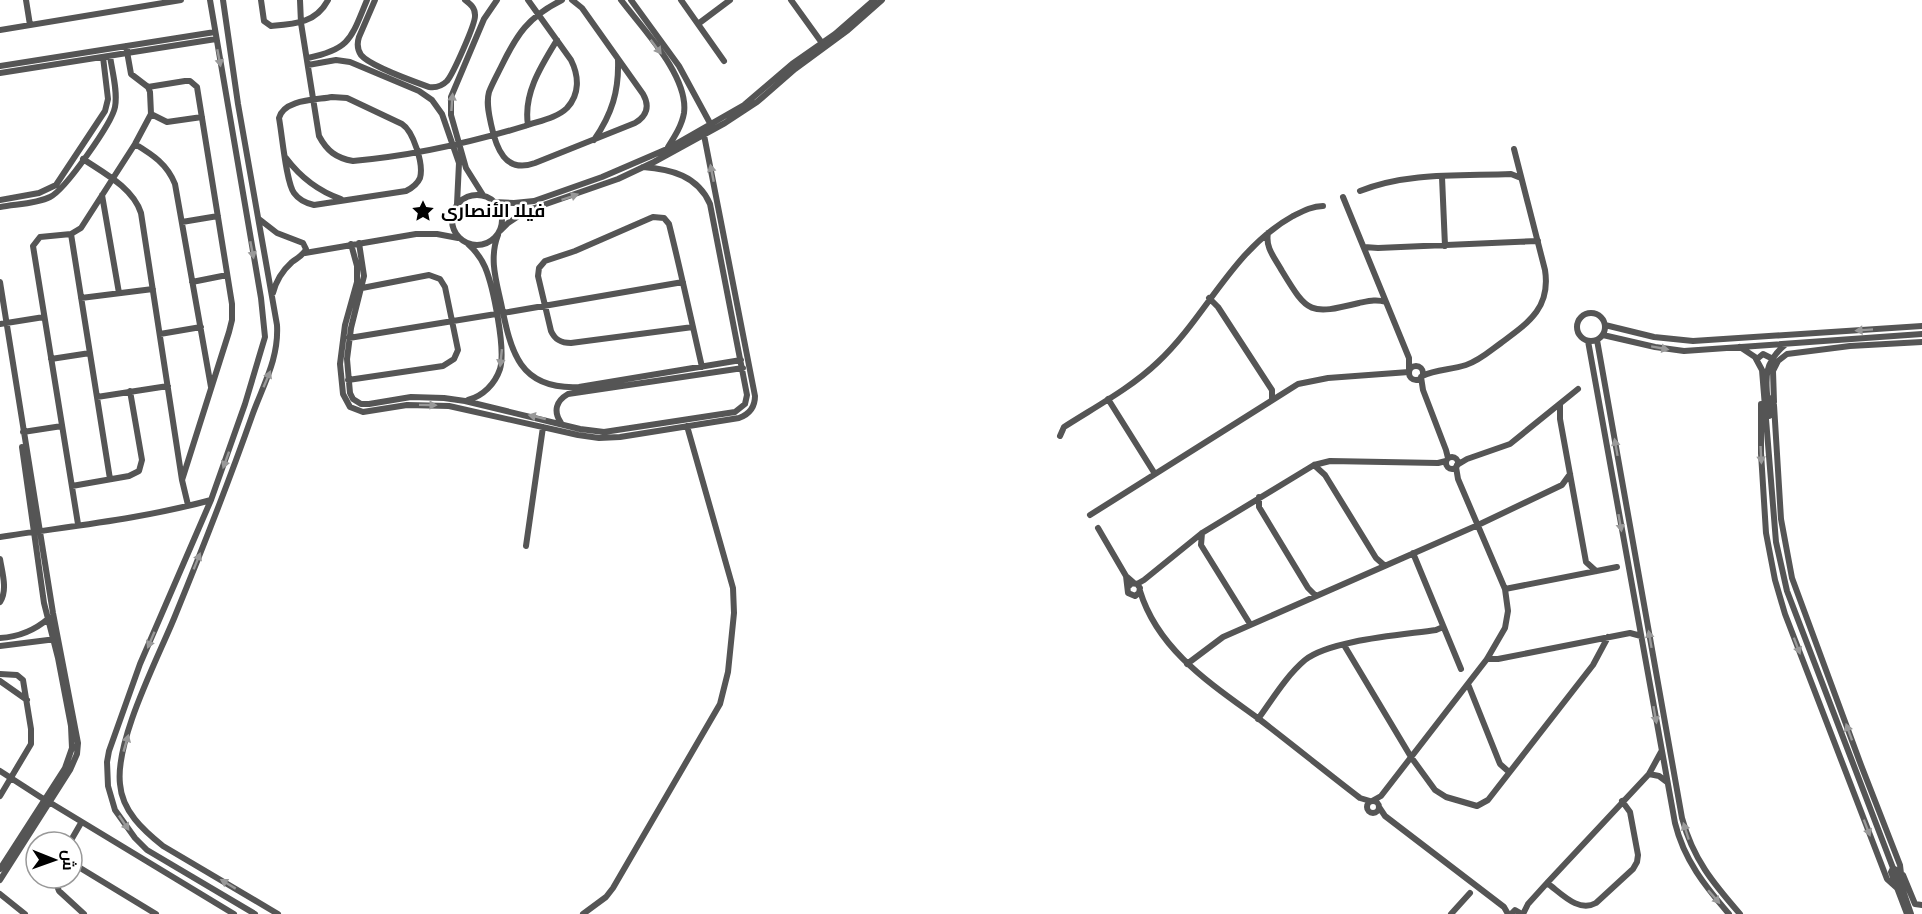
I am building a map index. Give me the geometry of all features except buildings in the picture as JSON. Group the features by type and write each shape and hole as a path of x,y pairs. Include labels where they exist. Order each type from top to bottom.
{"street":[{"path":"26,0 30,25"},
{"path":"0,30 146,3 181,0"},
{"path":"210,0 266,325 265,342 211,500 140,664 109,751 108,786 115,810 135,838 147,850 255,914"},
{"path":"223,0 238,104 272,297 277,332 276,355 184,595 151,670 126,739 120,769 120,786 125,804 138,824 163,846 278,914"},
{"path":"261,0 264,21 271,26 302,23 318,15 328,0"},
{"path":"300,0 319,136 324,146 332,154 353,161 456,145 528,125 559,114 567,108 577,90 576,70 528,0"},
{"path":"367,0 356,36 360,53 371,63 429,87 442,86 446,82 473,26 475,16 471,5 465,0"},
{"path":"308,61 334,52 356,36 375,0"},
{"path":"459,238 451,219 457,204 459,169 451,115 451,97 484,19 497,0"},
{"path":"562,0 524,27 516,37 489,92 488,108 501,154 506,160 520,166 528,166 635,123 645,114 646,100 582,8 572,0"},
{"path":"621,0 673,69 683,91 684,114 681,126 667,149"},
{"path":"631,0 680,66 711,125"},
{"path":"681,0 724,61"},
{"path":"698,24 730,0"},
{"path":"791,0 822,43"},
{"path":"494,202 534,201 602,177 667,149 744,105 874,0"},
{"path":"468,244 485,244 508,223 526,211 596,188 643,167 736,117 848,30 882,0"},
{"path":"475,16 484,19"},
{"path":"0,66 215,35"},
{"path":"528,125 529,96 557,40"},
{"path":"0,73 106,56 127,49"},
{"path":"78,524 33,246 40,237 71,234 81,228 135,144 151,114 150,92 148,87 130,74 127,49"},
{"path":"0,207 47,198 83,159 115,106 106,56"},
{"path":"0,200 45,191 62,183 105,111 108,99 106,56"},
{"path":"594,140 604,126 616,94 618,59"},
{"path":"308,61 343,61 426,95 442,114 469,175 483,195 494,202 501,212 502,225 493,259 502,346 500,370 484,392 465,401"},
{"path":"367,70 371,63"},
{"path":"148,87 185,81 194,83 198,91 232,304 232,320 182,480"},
{"path":"225,86 230,90 236,87"},
{"path":"426,95 429,87"},
{"path":"343,97 402,124 411,134 417,152 421,173 412,188 314,205 300,200 291,189 280,113 286,106 343,97"},
{"path":"228,106 235,102 238,104"},
{"path":"151,114 167,122 202,117"},
{"path":"351,244 357,266 357,282 345,325 340,364 343,394 350,407 363,412 407,405 438,405 585,437 606,438 742,417 752,408 755,399 704,135"},
{"path":"135,144 161,162 172,176 212,389"},
{"path":"1410,375 1413,367 1420,372 1461,367 1476,361 1534,316 1543,302 1546,286 1545,270 1514,149"},
{"path":"286,157 294,169 316,188 343,200"},
{"path":"83,159 113,179 132,196 139,206 182,480 188,505"},
{"path":"1511,174 1518,164"},
{"path":"358,243 364,270 362,288 349,338 348,380 352,396 363,405 421,396 465,401 588,430 611,431 735,412 743,407 747,398 713,213 700,188 685,177 665,169 643,167"},
{"path":"1360,191 1390,180 1511,174 1522,179"},
{"path":"1442,177 1445,246"},
{"path":"102,195 119,293"},
{"path":"457,204 469,196 483,195"},
{"path":"1343,196 1409,358 1420,372 1423,390 1505,589 1508,605 1505,628 1496,646 1466,691 1368,812 1385,816"},
{"path":"1060,436 1064,427 1139,378 1164,357 1254,244 1268,232 1308,209 1323,206"},
{"path":"182,222 218,216"},
{"path":"693,327 565,343 559,341 552,334 538,274 543,263 656,216 664,218 669,224 683,282 702,367"},
{"path":"258,219 277,233 303,243 305,253"},
{"path":"1268,232 1268,247 1297,296 1312,309 1327,311 1374,300 1386,302"},
{"path":"272,297 282,273 293,261 305,253 429,233 459,238 477,253 486,270 509,343 519,361 532,375 551,385 579,387 741,360"},
{"path":"71,234 110,479"},
{"path":"1364,247 1538,241"},
{"path":"1254,244 1268,247"},
{"path":"1368,257 1378,248"},
{"path":"192,282 227,275"},
{"path":"348,380 443,366 454,359 458,350 445,287 442,281 435,276 429,275 362,288"},
{"path":"0,282 3,324 23,432 48,619 55,639"},
{"path":"349,338 683,282"},
{"path":"81,298 153,289"},
{"path":"1374,300 1382,290"},
{"path":"1209,298 1218,307 1272,390 1281,394"},
{"path":"0,306 37,531 53,613 55,639 71,726 72,748 65,768 0,880"},
{"path":"1740,914 1712,882 1687,835 1680,809 1600,337 1605,325 1601,317 1596,314 1586,314 1581,317 1577,325 1580,337 1588,341 1600,337 1684,351 1922,334"},
{"path":"3,324 44,317"},
{"path":"1605,325 1663,339 1701,341 1922,326"},
{"path":"160,334 201,327"},
{"path":"1859,345 1868,338"},
{"path":"1588,341 1677,833 1692,867 1729,914"},
{"path":"1701,341 1703,349"},
{"path":"1922,342 1859,345 1794,352 1784,356 1776,364 1773,372 1780,542 1800,602 1902,874 1914,902 1922,905"},
{"path":"1786,343 1771,358 1767,370 1765,420 1787,591 1893,868 1891,872 1909,914"},
{"path":"1740,347 1756,359 1762,370 1766,397 1760,413 1761,453 1768,544 1785,614 1887,879 1899,887"},
{"path":"51,359 90,352"},
{"path":"1756,359 1764,354 1771,358"},
{"path":"1409,358 1410,375 1423,390"},
{"path":"561,423 557,417 556,407 560,400 568,394 743,368"},
{"path":"1090,515 1298,384 1311,380 1398,374 1410,375 1417,380 1420,372"},
{"path":"97,397 168,386"},
{"path":"1142,602 1128,593 1189,542 1314,465 1330,461 1452,463 1467,459 1510,444 1578,389"},
{"path":"1272,390 1272,400"},
{"path":"72,486 134,475 141,466 130,391"},
{"path":"1766,397 1774,405"},
{"path":"1107,399 1155,474"},
{"path":"245,404 254,409"},
{"path":"1560,404 1560,418 1586,562 1596,571"},
{"path":"1547,414 1560,418"},
{"path":"23,432 62,426"},
{"path":"583,914 606,897 613,888 712,719 723,696 727,680 735,606 734,588 687,426"},
{"path":"526,546 543,427"},
{"path":"1325,475 1330,461"},
{"path":"1314,465 1325,475 1376,558 1384,565"},
{"path":"1187,664 1215,642 1250,624 1478,525 1562,485 1570,474"},
{"path":"1562,485 1573,490"},
{"path":"1259,497 1259,507 1308,588 1316,596"},
{"path":"0,537 78,524 129,519 211,500"},
{"path":"1249,503 1259,507"},
{"path":"1098,528 1126,576 1136,586 1142,602 1171,646 1187,664 1217,690 1360,798 1373,804 1385,816 1504,907 1516,913 1528,904 1649,774 1662,751"},
{"path":"1202,533 1201,545 1250,624"},
{"path":"1189,542 1201,545"},
{"path":"1768,544 1780,542"},
{"path":"1413,553 1461,669"},
{"path":"1375,569 1376,558"},
{"path":"0,559 4,588 4,596 0,602"},
{"path":"1581,574 1586,562"},
{"path":"1505,589 1617,567"},
{"path":"1308,588 1308,599"},
{"path":"172,590 178,595 184,595"},
{"path":"163,611 171,612 174,619"},
{"path":"0,638 32,632 53,613"},
{"path":"1630,633 1638,625"},
{"path":"1258,719 1293,671 1322,650 1443,627"},
{"path":"1487,659 1498,659 1630,633 1641,636"},
{"path":"23,635 25,643"},
{"path":"1344,645 1411,757 1437,792 1477,806 1485,802 1600,656 1608,637"},
{"path":"0,646 55,639"},
{"path":"1590,640 1597,646 1600,656"},
{"path":"1496,646 1509,656"},
{"path":"0,674 20,676 23,680 32,736 31,744 0,796"},
{"path":"0,681 27,700"},
{"path":"1466,691 1473,700 1500,764 1509,772"},
{"path":"1846,771 1861,765"},
{"path":"0,771 81,823 234,914"},
{"path":"1649,774 1659,776 1667,782"},
{"path":"0,869 47,801"},
{"path":"1547,883 1577,904 1588,906 1596,903 1635,867 1638,855 1630,812 1622,801"},
{"path":"77,830 81,823"},
{"path":"173,877 185,858"},
{"path":"1692,867 1700,863"},
{"path":"84,870 156,914"},
{"path":"1899,887 1902,874"},
{"path":"58,890 84,914"},
{"path":"1450,914 1470,893"},
{"path":"0,894 22,913"},
{"path":"216,914 222,907"}],"place":[{"name":"فيلا الأنصارى","path":"423,211"}]}
